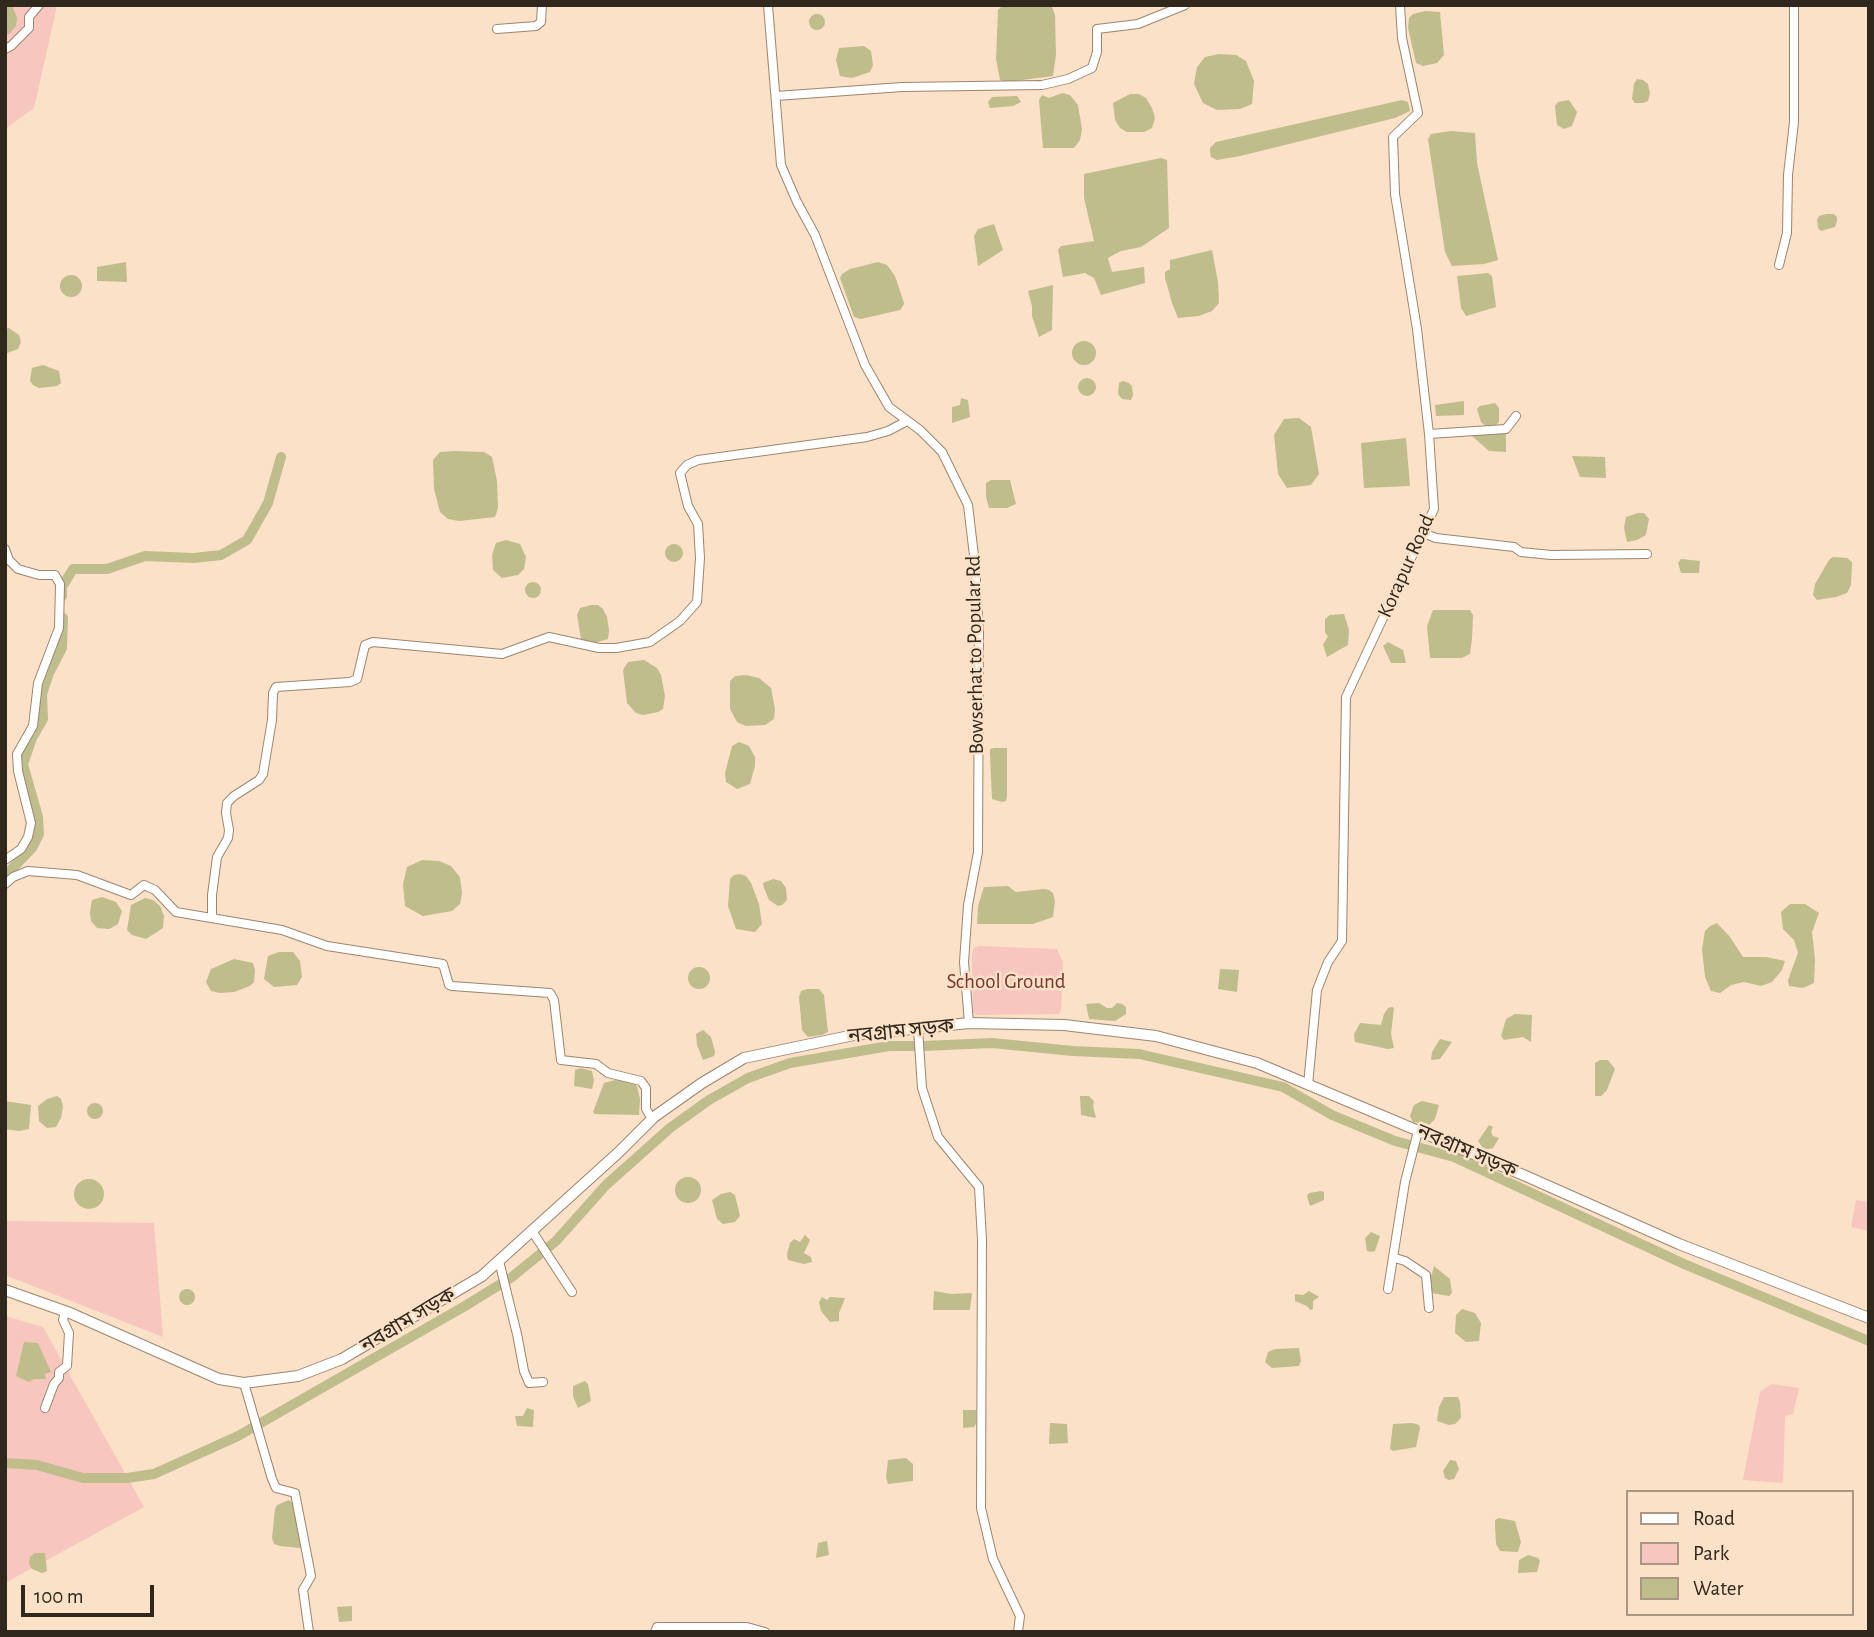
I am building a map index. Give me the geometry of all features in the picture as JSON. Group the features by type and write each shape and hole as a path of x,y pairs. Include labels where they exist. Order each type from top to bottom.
{"main road":[{"name":"নবগ্রাম সড়ক","path":"5,1290 65,1311 219,1379 244,1383 298,1376 342,1359 482,1276 652,1119 702,1083 744,1058 854,1035 969,1023 1064,1025 1156,1036 1257,1063 1679,1244 1869,1318"}],"street":[{"path":"5,49 29,29 29,17 39,5"},
{"path":"497,29 536,26 541,22 542,5"},
{"name":"Bowserhat to Popular Rd","path":"768,5 781,165 815,235 865,365 889,407 942,452 968,505 979,632 978,852 968,905 964,962 969,1023"},
{"path":"776,96 902,87 1042,85 1068,79 1092,68 1097,52 1097,29 1138,24 1185,5"},
{"name":"Korapur Road","path":"1308,1085 1317,990 1328,962 1342,940 1346,697 1434,509 1417,329 1395,194 1393,137 1418,113 1402,38 1400,5"},
{"path":"1779,265 1787,233 1788,175 1794,122 1794,5"},
{"path":"1429,434 1506,429 1516,416"},
{"path":"212,917 217,857 228,838 227,803 259,780 263,774 276,687 350,682 357,679 365,645 373,642 502,654 549,637 600,648 650,642 680,621 697,602 700,558 698,524 688,506 680,473 687,465 698,460 867,437 888,431 907,421"},
{"path":"1423,533 1436,538 1514,547 1521,552 1551,555 1647,554"},
{"path":"5,549 9,560 18,569 55,575 60,584 59,628 38,683 33,726 17,754 18,771 31,823 28,837 21,849 5,860"},
{"path":"5,884 13,877 29,871 77,875 131,895 144,885 155,890 176,912 282,930 327,946 443,964 449,985 452,986 550,993 554,1000 561,1060 596,1064 608,1073 642,1081 646,1087 646,1109 652,1119"},
{"path":"918,1029 922,1088 938,1138 979,1187 982,1240 981,1508 993,1559 1020,1616 1018,1632"},
{"path":"1388,1289 1405,1182 1418,1131"},
{"path":"532,1231 572,1292"},
{"path":"1395,1258 1405,1261 1426,1276 1429,1308"},
{"path":"499,1261 524,1371 529,1383 543,1382"},
{"path":"45,1408 60,1372 67,1366 69,1334 64,1320 65,1311"},
{"path":"244,1383 253,1421 276,1488 295,1493 312,1576 303,1590 309,1632"},
{"path":"655,1632 657,1627 747,1627 765,1632"}],"green space":[{"path":"5,5 57,5 34,108 5,129"},
{"name":"School Ground","path":"974,948 1057,949 1063,962 1059,1014 976,1015 973,1012 972,954"},
{"path":"1856,1200 1869,1202 1869,1231 1851,1227"},
{"path":"5,1221 154,1223 163,1337 5,1275"},
{"path":"5,1316 43,1327 144,1507 5,1583"},
{"path":"1772,1384 1799,1388 1793,1414 1785,1416 1783,1483 1743,1480 1760,1392"}],"water":[{"path":"5,5 12,5 17,18 16,26 9,34 5,34"},
{"path":"1003,5 1052,7 1055,15 1056,55 1053,76 1007,82 1000,80 996,59 998,10"},
{"path":"1425,11 1440,12 1444,55 1437,63 1423,66 1416,63 1408,28 1409,18 1413,14"},
{"path":"817,14 823,16 823,28 817,30 811,28 809,22 811,16"},
{"path":"864,46 871,51 873,65 870,72 852,78 840,76 836,60 839,48"},
{"path":"1236,55 1246,61 1254,81 1252,104 1240,109 1217,110 1203,103 1194,84 1197,67 1205,57"},
{"path":"1637,79 1648,84 1648,101 1643,103 1635,103 1632,99"},
{"path":"1062,93 1070,95 1078,105 1082,129 1080,140 1074,148 1043,148 1039,100 1042,95 1049,98"},
{"path":"1130,94 1139,94 1146,98 1152,108 1155,118 1152,128 1144,132 1127,132 1120,128 1115,120 1113,103"},
{"path":"1017,96 1021,102 1013,106 990,108 988,102 992,97"},
{"path":"1402,100 1408,102 1410,111 1395,118 1240,156 1217,160 1211,157 1210,148 1216,142"},
{"path":"1569,100 1577,112 1572,126 1564,129 1557,125 1555,106 1558,102"},
{"path":"1451,131 1475,133 1477,163 1498,260 1484,264 1452,266 1445,252 1428,139 1431,134"},
{"path":"1161,158 1167,160 1169,228 1141,247 1121,251 1108,258 1112,272 1144,267 1145,283 1101,295 1094,278 1085,273 1063,277 1058,250 1061,246 1094,241 1084,198 1084,174"},
{"path":"1834,214 1837,221 1835,227 1821,231 1817,220 1819,216"},
{"path":"994,224 1003,250 978,266 974,236 978,229"},
{"path":"1212,250 1219,303 1212,311 1199,316 1178,318 1165,278 1165,272 1170,269 1170,260"},
{"path":"126,262 127,282 97,281 97,267"},
{"path":"878,262 887,265 895,276 903,306 900,310 861,319 854,317 840,278 850,269"},
{"path":"1488,273 1492,276 1496,307 1466,316 1461,308 1457,276"},
{"path":"71,275 81,282 82,286 75,296 71,297 61,290 60,286 67,276"},
{"path":"1053,285 1052,330 1039,337 1028,291"},
{"path":"9,328 19,335 21,342 18,349 7,353 5,329"},
{"path":"1084,341 1095,348 1096,353 1089,364 1084,365 1073,358 1072,353 1079,342"},
{"path":"43,365 59,371 61,383 39,388 33,385 30,381 32,368"},
{"path":"1087,378 1093,381 1096,387 1093,393 1087,396 1081,393 1078,387 1081,381"},
{"path":"1123,381 1132,386 1131,400 1122,399 1118,394 1119,383"},
{"path":"961,398 968,400 970,417 952,423 952,407 960,405"},
{"path":"1464,401 1464,415 1436,416 1435,405"},
{"path":"1495,403 1499,408 1499,422 1487,427 1481,422 1477,409"},
{"path":"1299,418 1311,427 1319,474 1311,485 1287,488 1278,474 1274,435 1284,419"},
{"path":"1506,433 1506,452 1489,451 1472,436"},
{"path":"1406,438 1410,486 1364,488 1361,443"},
{"path":"440,452 484,452 492,457 497,481 498,508 495,517 459,521 448,519 440,512 434,489 433,460"},
{"path":"1572,456 1605,457 1606,478 1580,477"},
{"path":"991,480 1010,480 1016,504 1007,508 989,508 986,483"},
{"path":"1644,513 1649,519 1646,535 1627,542 1624,528 1626,517"},
{"path":"506,540 520,544 526,557 524,569 518,575 502,578 493,570 492,555 496,543"},
{"path":"674,544 682,549 683,553 678,561 674,562 666,557 665,553 670,545"},
{"path":"1833,557 1847,558 1852,562 1851,585 1847,593 1817,600 1813,595 1815,584"},
{"path":"1681,559 1700,561 1699,573 1681,573 1678,563"},
{"path":"533,582 541,590 533,598 525,590"},
{"path":"598,605 603,609 609,630 608,639 591,644 581,639 577,615 580,608"},
{"path":"1433,610 1470,610 1473,615 1470,654 1462,658 1430,658 1427,626"},
{"path":"1344,614 1349,630 1348,645 1327,657 1323,645 1328,636 1325,633 1325,619 1330,615"},
{"path":"1388,642 1403,650 1406,663 1391,663 1383,646"},
{"path":"644,660 657,668 665,696 663,709 643,715 636,713 627,703 623,670 628,662"},
{"path":"735,676 759,678 771,688 774,719 765,725 746,726 737,722 730,709 730,681"},
{"path":"739,742 749,746 755,757 755,766 750,784 737,789 726,782 725,773 732,746"},
{"path":"1007,748 1007,796 1006,801 1002,802 992,799 990,749"},
{"path":"422,860 439,861 451,866 460,877 460,904 452,911 423,916 405,906 403,884 407,867"},
{"path":"740,874 746,876 751,883 759,904 762,924 755,932 736,929 728,906 730,879"},
{"path":"773,879 781,881 786,888 787,900 782,905 778,906 769,900 764,888 763,883"},
{"path":"1008,886 1016,892 1049,890 1055,901 1053,917 1033,924 977,924 978,906 984,887"},
{"path":"102,897 116,902 122,911 118,924 109,929 97,928 91,921 92,900"},
{"path":"145,898 160,906 164,916 163,928 146,939 132,935 127,930 131,905"},
{"path":"1790,904 1805,904 1819,913 1812,932 1814,983 1803,988 1789,986 1788,980 1798,953 1794,940 1783,929 1781,912"},
{"path":"1717,923 1743,957 1766,957 1785,961 1782,970 1772,982 1761,986 1744,982 1731,985 1720,993 1711,991 1705,977 1702,949 1705,931"},
{"path":"279,952 293,952 300,961 302,977 297,985 274,987 264,979 268,956"},
{"path":"234,959 253,963 254,982 234,992 211,991 206,982 211,969"},
{"path":"699,967 709,974 710,978 703,988 699,989 689,982 688,978 695,968"},
{"path":"1220,969 1239,970 1237,992 1218,989"},
{"path":"819,989 824,995 828,1032 822,1035 808,1037 802,1030 799,997 801,991"},
{"path":"1099,1003 1107,1008 1112,1008 1117,1003 1122,1004 1126,1007 1126,1014 1115,1021 1089,1019 1086,1004"},
{"path":"1392,1007 1391,1034 1394,1048 1355,1042 1354,1034 1360,1023 1381,1025 1384,1014"},
{"path":"1515,1014 1532,1015 1531,1042 1523,1037 1504,1040 1501,1036 1506,1019"},
{"path":"703,1030 711,1037 715,1052 714,1056 703,1060 696,1034"},
{"path":"1440,1039 1452,1042 1440,1059 1431,1060 1432,1052"},
{"path":"1608,1060 1615,1069 1607,1090 1601,1096 1595,1096 1595,1063"},
{"path":"581,1068 592,1071 592,1089 574,1086 575,1070"},
{"path":"619,1079 630,1081 637,1086 639,1115 595,1114 593,1112 604,1083"},
{"path":"57,1096 63,1107 61,1118 56,1127 47,1128 39,1121 38,1106"},
{"path":"1080,1096 1089,1096 1094,1101 1096,1118 1081,1115"},
{"path":"5,1101 31,1105 29,1129 5,1129"},
{"path":"1422,1101 1439,1105 1435,1119 1429,1125 1413,1122 1410,1116 1414,1105"},
{"path":"92,1103 98,1103 103,1111 101,1117 92,1119 87,1114 87,1108"},
{"path":"1489,1125 1493,1127 1493,1136 1499,1138 1493,1148 1484,1150 1478,1141"},
{"path":"688,1177 697,1181 701,1190 697,1199 688,1203 679,1199 675,1190 679,1181"},
{"path":"89,1179 100,1183 104,1194 100,1205 89,1209 78,1205 74,1194 78,1183"},
{"path":"730,1192 735,1195 740,1216 735,1222 723,1224 717,1219 712,1200"},
{"path":"1324,1192 1324,1200 1310,1206 1307,1196 1309,1193"},
{"path":"1371,1232 1380,1236 1375,1251 1371,1252 1367,1251 1365,1238"},
{"path":"805,1235 810,1240 804,1253 811,1257 812,1262 804,1264 788,1260 790,1243 794,1239 800,1242"},
{"path":"1434,1266 1450,1279 1452,1293 1449,1296 1431,1293 1427,1279"},
{"path":"187,1289 195,1297 187,1305 179,1297"},
{"path":"934,1291 951,1294 972,1293 970,1310 933,1310"},
{"path":"1309,1291 1319,1297 1313,1301 1313,1309 1310,1310 1295,1301 1295,1294 1303,1295"},
{"path":"822,1297 827,1300 830,1297 845,1298 839,1321 830,1322 821,1311 819,1302"},
{"path":"1462,1309 1475,1313 1481,1323 1479,1341 1466,1342 1455,1333 1456,1315"},
{"path":"24,1342 38,1343 51,1372 45,1374 46,1379 29,1382 16,1376"},
{"path":"1299,1348 1299,1366 1272,1368 1265,1362 1268,1352 1275,1349"},
{"path":"585,1381 591,1401 578,1408 573,1396 573,1386"},
{"path":"1444,1397 1458,1397 1461,1418 1455,1424 1437,1421"},
{"path":"527,1408 534,1410 533,1427 517,1426 515,1416 523,1416"},
{"path":"963,1410 976,1410 974,1427 963,1428"},
{"path":"1050,1423 1067,1424 1068,1443 1049,1444"},
{"path":"1412,1423 1420,1428 1416,1447 1393,1451 1390,1449 1393,1424"},
{"path":"906,1458 913,1464 913,1481 888,1484 888,1460"},
{"path":"1450,1460 1456,1461 1459,1469 1454,1479 1449,1480 1445,1478 1443,1471"},
{"path":"289,1500 295,1505 302,1545 300,1548 274,1544 272,1538 275,1509 277,1505"},
{"path":"1499,1518 1515,1521 1521,1542 1518,1552 1500,1551 1496,1544 1495,1520"},
{"path":"827,1541 829,1555 816,1558 818,1543"},
{"path":"35,1553 45,1553 47,1571 42,1573 32,1569 29,1564 30,1557"},
{"path":"1528,1555 1540,1561 1537,1572 1518,1573 1519,1560"},
{"path":"352,1606 352,1621 339,1622 337,1607"}],"waterway":[{"path":"62,596 62,587 73,569 107,569 145,556 194,558 221,555 247,540 268,503 281,457"},
{"path":"5,876 32,848 39,834 38,817 23,764 32,738 43,719 42,694 62,648 63,618"},
{"path":"923,1046 992,1043 1139,1054 1283,1087 1332,1115 1395,1141 1454,1157 1684,1264 1869,1341"},
{"path":"5,1463 37,1465 83,1478 127,1478 154,1474 238,1436 512,1277 556,1241 606,1185 670,1128 709,1100 748,1078 790,1063 889,1046 915,1046"}]}
